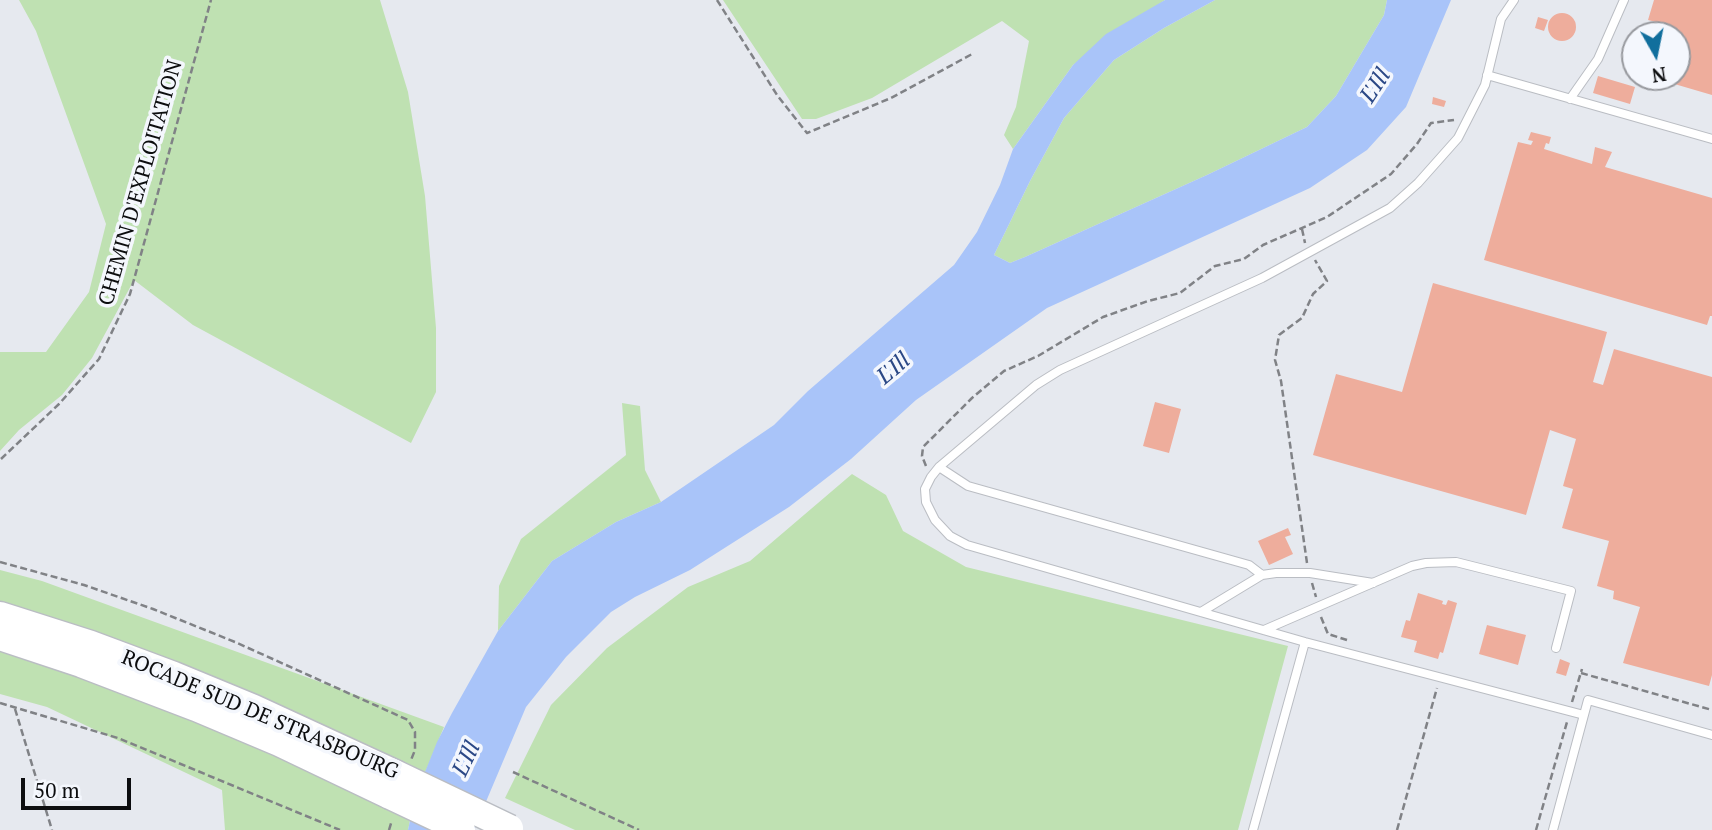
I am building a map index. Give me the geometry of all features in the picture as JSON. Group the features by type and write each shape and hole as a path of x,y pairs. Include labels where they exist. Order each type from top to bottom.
{"highway":[{"name":"ROCADE SUD DE STRASBOURG","path":"0,615 91,644 254,708 397,787 462,830"},
{"name":"ROCADE SUD DE STRASBOURG","path":"0,637 81,664 279,743 512,829"}],"lane":[{"path":"1514,0 1501,19 1485,85 1458,138 1418,183 1390,208 1262,278 1060,370 1037,385 939,467 925,489 926,502 935,520 950,536 967,545 1306,642 1584,715"},
{"path":"1570,99 1598,59 1624,0"},
{"path":"1487,75 1712,139"},
{"path":"939,467 968,486 1249,565 1262,575"},
{"path":"1264,630 1412,566 1457,562 1571,591 1556,648"},
{"path":"1201,612 1262,575 1310,573 1373,583"},
{"path":"1254,830 1306,642"},
{"path":"1553,830 1588,700 1712,735"}],"path":[{"name":"CHEMIN D'EXPLOITATION","path":"0,459 59,404 99,359 130,294 211,0"},
{"path":"717,0 776,95 807,133 891,97 974,53"},
{"path":"931,477 922,456 923,447 972,398 1004,371 1038,356 1103,317 1180,293 1215,266 1244,259 1263,245 1326,217 1391,174 1431,123 1468,119"},
{"path":"1302,229 1305,244 1327,281 1313,294 1302,318 1279,335 1275,360 1281,381 1305,555 1319,607 1328,634 1353,642"},
{"path":"0,562 84,585 153,609 235,642 408,720 415,732 415,750 397,787 388,830"},
{"path":"1536,830 1582,671 1712,710"},
{"path":"1397,830 1441,677"},
{"path":"1569,699 1574,697"},
{"path":"0,703 118,738 340,830"},
{"path":"15,708 52,830"},
{"path":"513,772 639,830"}],"green space":[{"path":"19,0 380,0 408,92 425,196 436,328 436,392 411,443 193,325 134,280 92,358 62,395 19,430 0,451 0,352 46,352 89,292 106,224 36,31"},
{"path":"723,0 1165,0 1073,65 1013,149 1004,135 1016,107 1029,41 1002,21 872,98 816,119 802,119"},
{"path":"1215,0 1387,0 1384,15 1336,96 1307,127 1025,257 1010,263 994,255 1064,118 1114,60"},
{"path":"622,403 640,406 645,470 661,502 616,522 552,561 498,631 499,586 521,539 626,455"},
{"path":"852,474 886,495 903,531 966,567 1288,646 1238,830 575,830 505,798 551,705 607,648 688,587 750,561"},
{"path":"0,570 42,581 444,727 415,797 408,830 225,830 222,790 47,707 0,694"}],"water":[{"name":"L'Ill","path":"1165,0 1215,0 1114,60 1064,118 994,255 1010,263 1025,257 1307,127 1336,96 1384,15 1387,0 1451,0 1406,107 1367,150 1310,188 1047,308 916,400 851,459 789,507 690,570 611,612 566,657 526,707 474,830 408,830 415,797 452,713 498,631 552,561 616,522 661,502 774,425 808,391 954,265 977,232 1000,185 1013,149 1073,65 1106,34"}],"building":[{"path":"1654,0 1712,0 1712,95 1691,89 1691,21 1648,20"},
{"path":"1562,13 1572,17 1576,27 1572,37 1562,41 1552,37 1548,27 1552,17"},
{"path":"1538,17 1548,20 1544,31 1535,28"},
{"path":"1598,76 1621,83 1621,91 1634,91 1630,104 1593,93"},
{"path":"1433,97 1446,101 1444,107 1432,104"},
{"path":"1531,132 1551,137 1544,149 1592,164 1595,147 1612,152 1605,167 1712,198 1712,316 1707,325 1484,260 1518,142 1531,145 1533,141 1528,140"},
{"path":"1433,283 1607,332 1593,382 1603,385 1614,349 1712,377 1712,675 1709,686 1623,663 1640,607 1613,599 1614,591 1597,586 1609,541 1562,528 1573,489 1563,486 1576,439 1550,430 1526,515 1313,455 1336,374 1402,392"},
{"path":"1155,402 1181,409 1169,453 1143,446"},
{"path":"1288,528 1291,535 1285,537 1293,554 1269,565 1258,541"},
{"path":"1418,593 1443,601 1442,604 1446,605 1448,600 1457,603 1443,653 1440,652 1438,659 1414,652 1417,641 1401,637 1406,620 1410,621"},
{"path":"1487,625 1526,635 1518,665 1479,654"},
{"path":"1560,659 1570,663 1566,676 1556,673"}]}
